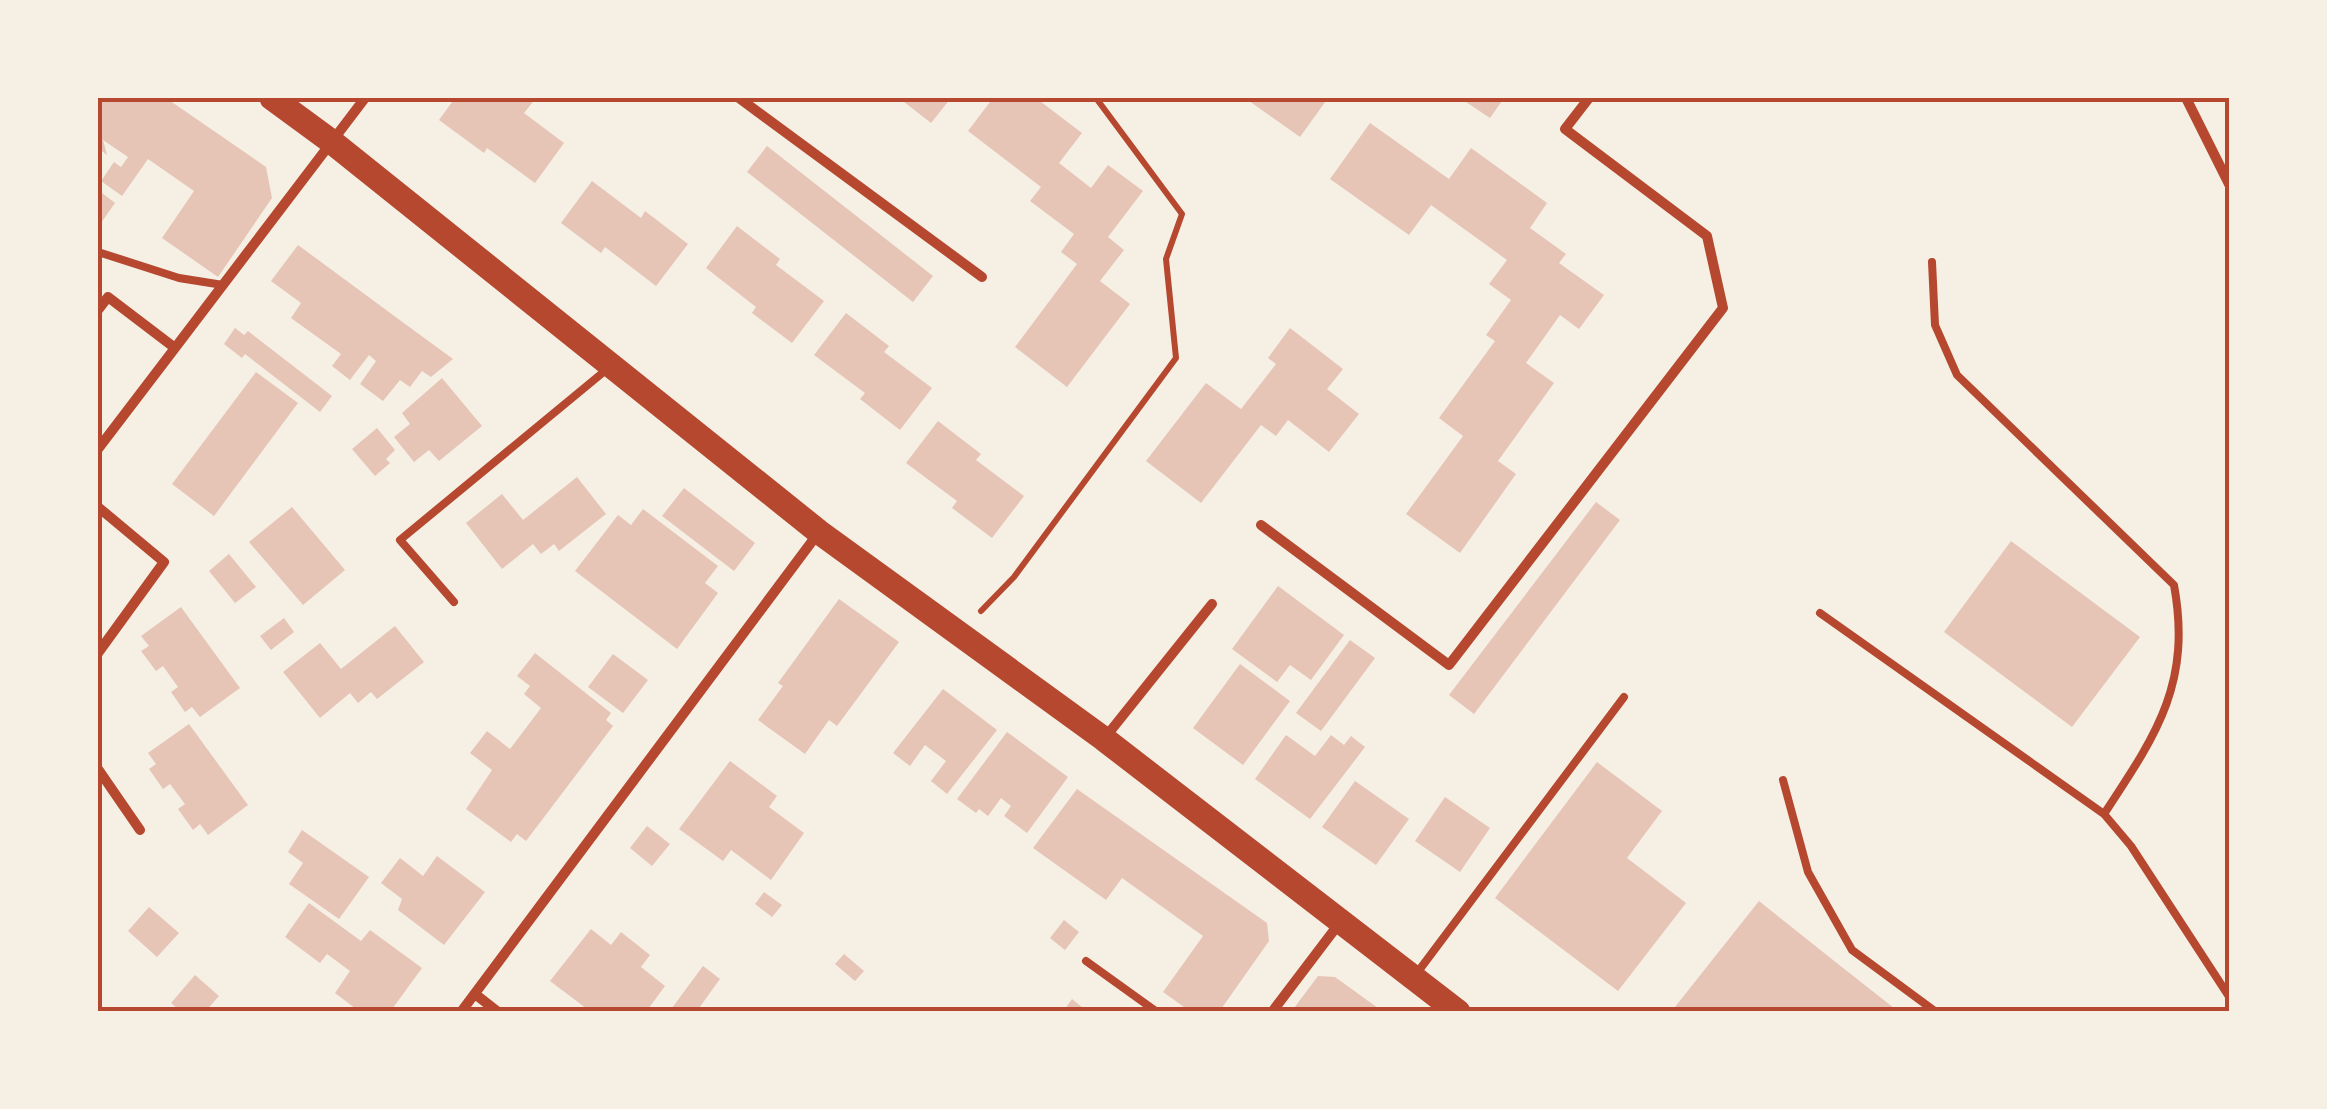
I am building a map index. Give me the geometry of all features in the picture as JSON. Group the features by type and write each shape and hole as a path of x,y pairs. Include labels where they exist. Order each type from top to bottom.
{"main road":[{"path":"272,98 818,532 1104,738 1458,1012"}],"street":[{"path":"98,449 365,98"},
{"path":"740,98 982,277"},
{"path":"1260,526 1450,664 1723,308 1708,236 1566,128 1589,98"},
{"path":"2186,98 2230,186"},
{"path":"98,310 108,296 175,348"},
{"path":"98,507 164,562 98,653"},
{"path":"460,1012 818,532"},
{"path":"1104,738 1212,604"},
{"path":"98,769 140,830"},
{"path":"1272,1012 1342,920"},
{"path":"475,994 498,1012"}],"lane":[{"path":"98,252 179,278 223,285"},
{"path":"1932,262 1935,325 1957,376 2174,585 2180,622 2176,678 2154,738 2104,814"},
{"path":"454,602 400,540 610,367"},
{"path":"1820,614 2104,814 2131,846 2230,998"},
{"path":"1413,977 1624,697"},
{"path":"1782,780 1808,872 1852,950 1936,1012"},
{"path":"1086,961 1158,1012"}],"path":[{"path":"960,634 1014,577 1176,358 1166,259 1182,214 1096,98"}],"building":[{"path":"101,98 166,98 266,167 272,198 218,277 162,238 194,191 148,159 122,196 101,181 114,162 121,167 128,157 103,140 107,155 98,148"},
{"path":"455,98 536,98 524,113 564,143 535,183 439,120"},
{"path":"899,98 951,98 931,123"},
{"path":"993,98 1036,98 1082,133 1059,163 1091,188 1108,165 1143,191 1108,237 1124,250 1100,281 1130,304 1067,387 1015,347 1077,264 1061,252 1074,234 1030,201 1041,187 968,131"},
{"path":"1245,98 1328,98 1300,137"},
{"path":"1460,98 1504,98 1490,118"},
{"path":"1370,123 1449,179 1471,148 1547,203 1530,228 1566,254 1559,263 1604,295 1579,329 1560,315 1526,363 1554,383 1498,461 1516,474 1460,553 1406,514 1463,436 1439,418 1495,341 1486,335 1511,300 1489,284 1507,260 1431,205 1409,235 1330,179"},
{"path":"767,146 933,276 913,302 747,172"},
{"path":"592,181 641,218 645,211 688,244 656,286 605,247 601,253 561,223"},
{"path":"98,190 115,203 98,227"},
{"path":"737,226 780,259 776,265 824,301 792,343 752,313 756,307 706,268"},
{"path":"298,245 453,359 431,377 422,371 410,387 400,380 383,401 360,384 376,361 369,355 350,380 332,366 341,354 291,318 301,303 271,281"},
{"path":"846,313 889,346 884,352 932,388 900,430 860,399 865,393 814,355"},
{"path":"235,328 244,335 248,331 332,396 320,412 245,354 242,358 224,344"},
{"path":"1290,328 1343,369 1327,389 1359,414 1329,452 1288,420 1276,436 1261,425 1201,503 1146,461 1206,383 1241,409 1276,364 1268,358"},
{"path":"256,372 298,403 214,516 172,484"},
{"path":"442,378 482,426 439,461 429,450 414,462 394,437 410,424 402,413"},
{"path":"938,421 981,454 976,460 1024,496 992,538 952,508 957,501 906,463"},
{"path":"377,428 395,450 386,459 390,463 375,476 352,449"},
{"path":"577,477 606,514 559,551 554,544 541,554 533,544 502,569 466,523 502,494 523,520"},
{"path":"684,488 755,543 734,571 662,516"},
{"path":"1596,502 1620,520 1474,714 1449,695"},
{"path":"292,507 345,570 303,605 249,542"},
{"path":"643,509 718,566 705,583 718,593 677,649 575,571 618,515 631,525"},
{"path":"2011,541 2140,637 2072,727 1944,632"},
{"path":"229,554 256,587 235,603 209,571"},
{"path":"1278,586 1344,635 1311,680 1290,665 1277,682 1232,649"},
{"path":"839,599 899,642 837,726 829,720 805,754 758,720 783,686 778,683"},
{"path":"181,607 240,688 200,717 192,707 185,712 171,692 178,687 163,666 156,671 141,651 149,646 141,636"},
{"path":"284,618 294,632 271,650 260,636"},
{"path":"395,626 424,662 377,699 371,692 358,703 350,693 320,718 283,672 320,643 341,669"},
{"path":"1350,640 1375,658 1321,731 1296,713"},
{"path":"535,653 611,713 606,720 613,726 526,841 517,834 511,842 466,809 492,770 470,753 487,731 510,749 541,708 524,694 530,686 517,676"},
{"path":"613,654 648,680 623,713 588,687"},
{"path":"1240,664 1290,701 1243,765 1193,728"},
{"path":"943,689 997,730 947,794 931,781 946,761 925,745 910,766 893,753"},
{"path":"189,724 248,805 208,835 200,824 193,830 178,809 185,804 170,784 163,789 149,769 156,764 148,753"},
{"path":"1007,732 1068,777 1027,833 1004,816 1011,806 1001,798 988,816 979,809 976,813 957,799"},
{"path":"1286,735 1315,756 1331,735 1344,745 1351,736 1365,747 1310,819 1255,779"},
{"path":"730,761 777,796 769,807 804,833 771,880 731,850 723,861 679,829"},
{"path":"1597,762 1662,811 1627,858 1686,903 1618,991 1495,898"},
{"path":"1355,781 1409,819 1376,865 1322,827"},
{"path":"1077,789 1267,923 1269,941 1219,1012 1191,1012 1163,992 1203,936 1122,878 1106,900 1033,848"},
{"path":"1445,797 1490,828 1460,872 1415,841"},
{"path":"647,826 670,844 652,866 630,848"},
{"path":"302,830 369,877 339,919 289,884 303,863 288,852"},
{"path":"437,856 485,892 444,945 398,910 402,899 381,883 400,858 423,876"},
{"path":"764,892 782,905 772,917 755,904"},
{"path":"1759,901 1838,964 1899,1012 1671,1012"},
{"path":"309,903 361,941 370,930 422,968 390,1012 360,1012 335,993 350,971 327,954 320,963 285,937"},
{"path":"149,907 179,933 157,957 128,931"},
{"path":"1064,920 1079,932 1065,950 1050,938"},
{"path":"591,929 611,945 621,932 650,955 641,967 665,986 646,1012 591,1012 550,981"},
{"path":"844,954 864,971 855,981 835,964"},
{"path":"703,966 720,979 699,1008 704,1012 669,1012"},
{"path":"195,975 219,996 205,1012 181,1012 171,1003"},
{"path":"1318,976 1335,977 1378,1008 1376,1012 1291,1012"},
{"path":"1072,999 1088,1012 1063,1012"}]}
